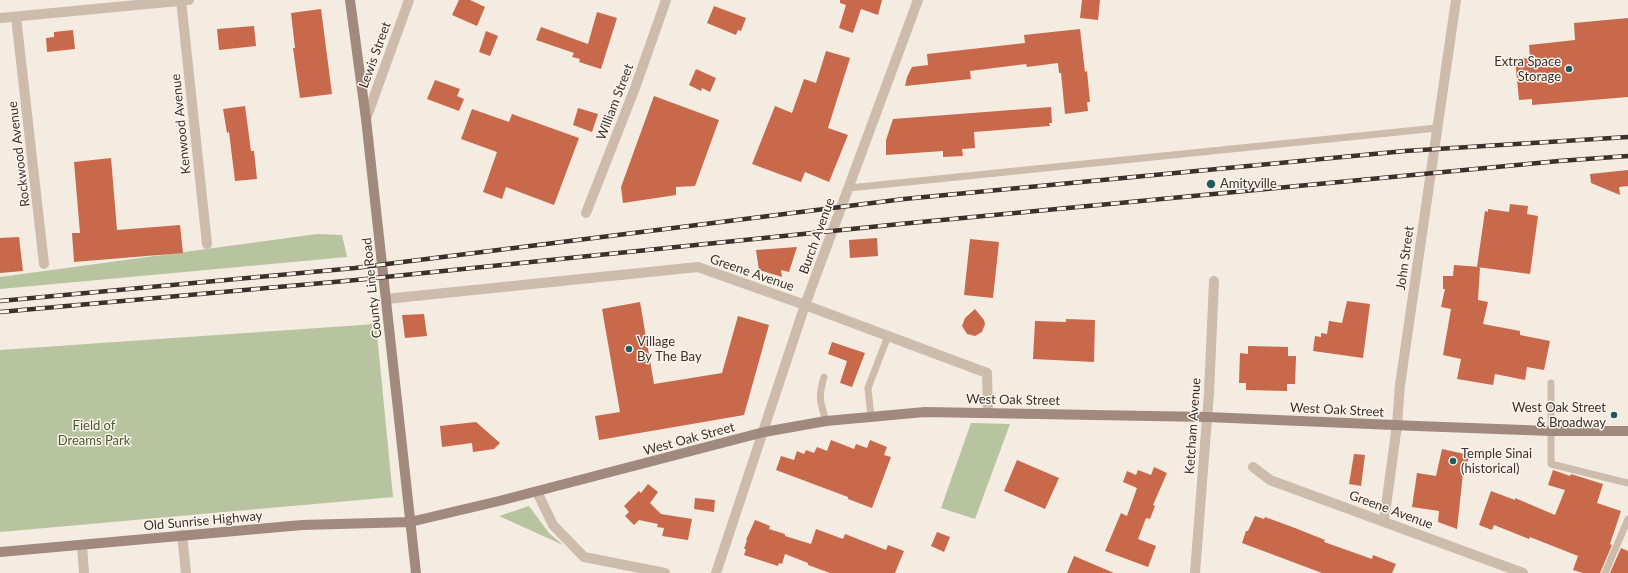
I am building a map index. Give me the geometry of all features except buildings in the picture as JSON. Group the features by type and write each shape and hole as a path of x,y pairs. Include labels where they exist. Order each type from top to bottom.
{"main road":[{"name":"County Line Road","path":"350,0 366,119 416,573"},
{"name":"West Oak Street","path":"410,522 537,492 764,432 826,422 925,412 1207,417 1397,426 1551,431 1628,431"},
{"name":"Old Sunrise Highway","path":"0,552 302,525 410,522"}],"street":[{"path":"0,18 183,0"},
{"name":"Kenwood Avenue","path":"183,0 207,244"},
{"name":"Lewis Street","path":"366,119 409,0"},
{"name":"William Street","path":"586,213 635,88 666,0"},
{"name":"Burch Avenue","path":"716,573 806,305 918,0"},
{"name":"John Street","path":"1384,521 1397,426 1400,385 1456,0"},
{"name":"Rockwood Avenue","path":"16,16 44,264"},
{"name":"Greene Avenue","path":"386,299 698,268 806,305 987,373 988,412"},
{"name":"Ketcham Avenue","path":"1195,573 1207,417 1214,281"},
{"name":"Greene Avenue","path":"1253,467 1270,480 1523,573"},
{"path":"537,492 553,525 584,557 665,573"},
{"path":"182,535 186,573"},
{"path":"82,545 84,573"}],"lane":[{"path":"848,188 1437,128"},
{"path":"871,417 868,388 888,336"},
{"path":"824,377 819,394 826,422"},
{"path":"1552,383 1552,464 1628,483"},
{"path":"1605,573 1628,519"}],"green space":[{"path":"317,234 342,235 347,257 0,289 0,277"},
{"name":"Field of Dreams Park","path":"376,324 393,497 0,532 0,350"},
{"path":"971,423 1010,424 975,519 941,508"},
{"path":"529,506 549,533 563,545 499,516"}],"railway":[{"path":"0,301 355,268 904,199 1405,151 1628,137"},
{"path":"0,312 356,280 900,224 1559,161 1628,156"}],"place":[{"name":"Extra Space Storage","path":"1569,69"},
{"name":"Amityville","path":"1211,184"},
{"name":"Village By The Bay","path":"629,349"},
{"name":"West Oak Street & Broadway","path":"1614,415"},
{"name":"Temple Sinai (historical)","path":"1453,461"}]}
